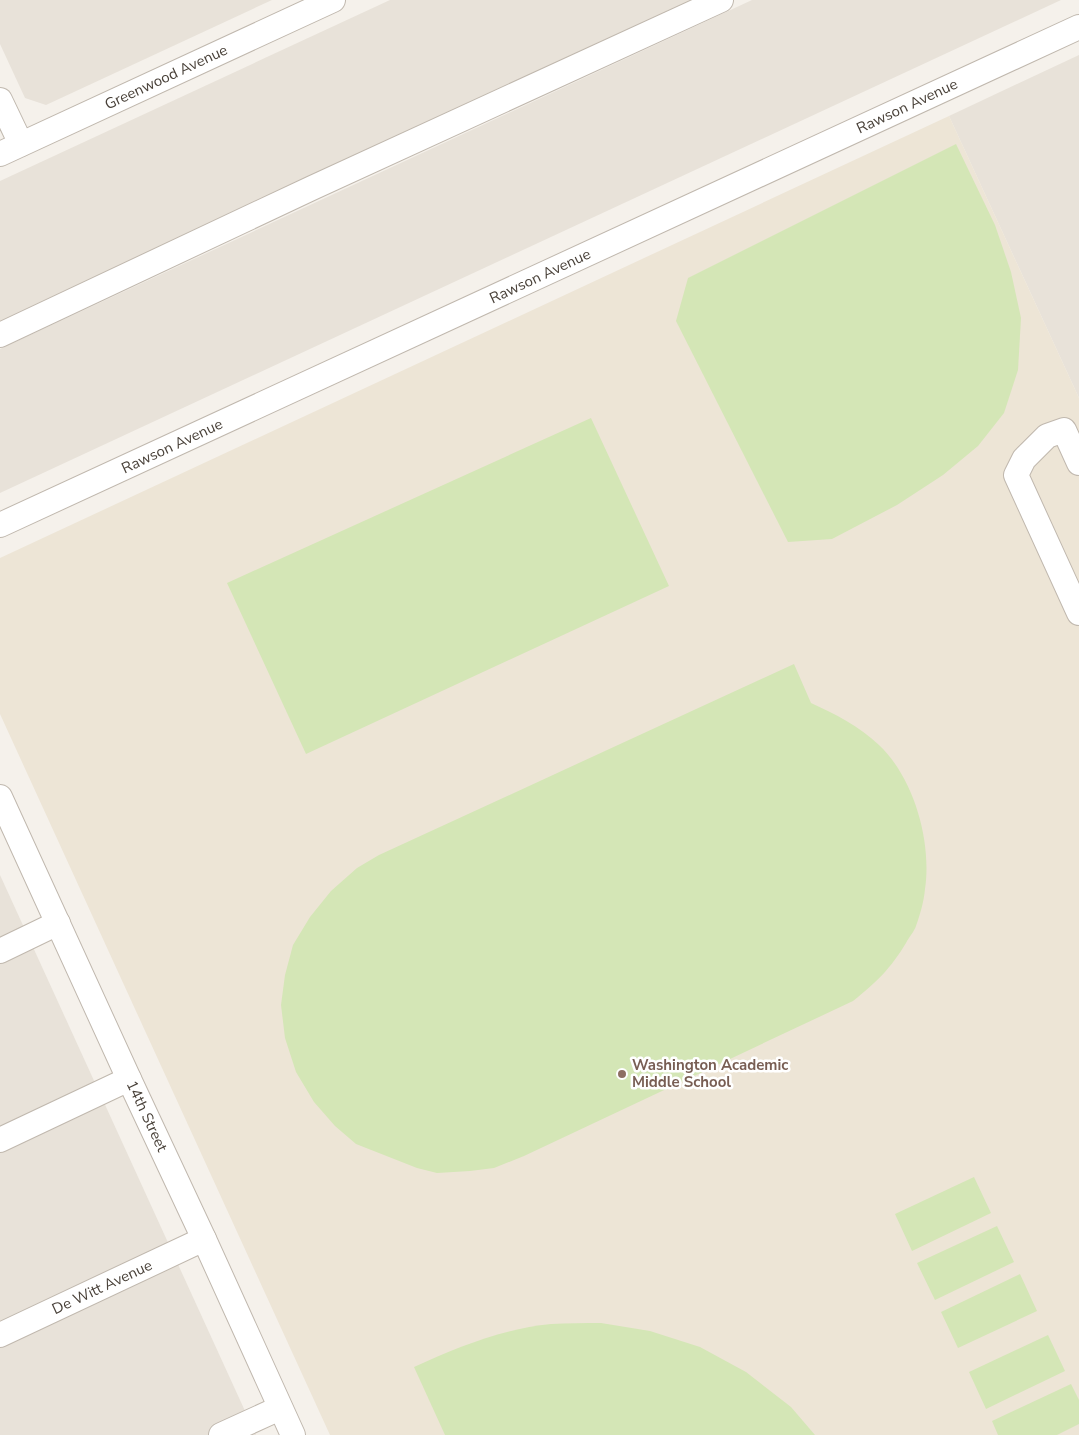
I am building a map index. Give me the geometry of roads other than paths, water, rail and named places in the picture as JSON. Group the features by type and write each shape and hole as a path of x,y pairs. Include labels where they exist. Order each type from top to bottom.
{"street":[{"name":"Greenwood Avenue","path":"10,149 333,0"},
{"path":"0,335 312,188 722,0"},
{"name":"Rawson Avenue","path":"0,525 1079,27"},
{"path":"0,100 10,149"},
{"path":"1079,463 1071,427 1047,436 1024,459 1016,475 1079,613"},
{"name":"14th Street","path":"0,797 293,1435"},
{"path":"0,951 58,924"},
{"path":"0,1140 129,1079"},
{"name":"De Witt Avenue","path":"0,1335 204,1239"},
{"path":"221,1435 280,1408"}],"place":[{"name":"Washington Academic Middle School","path":"622,1074"}]}
